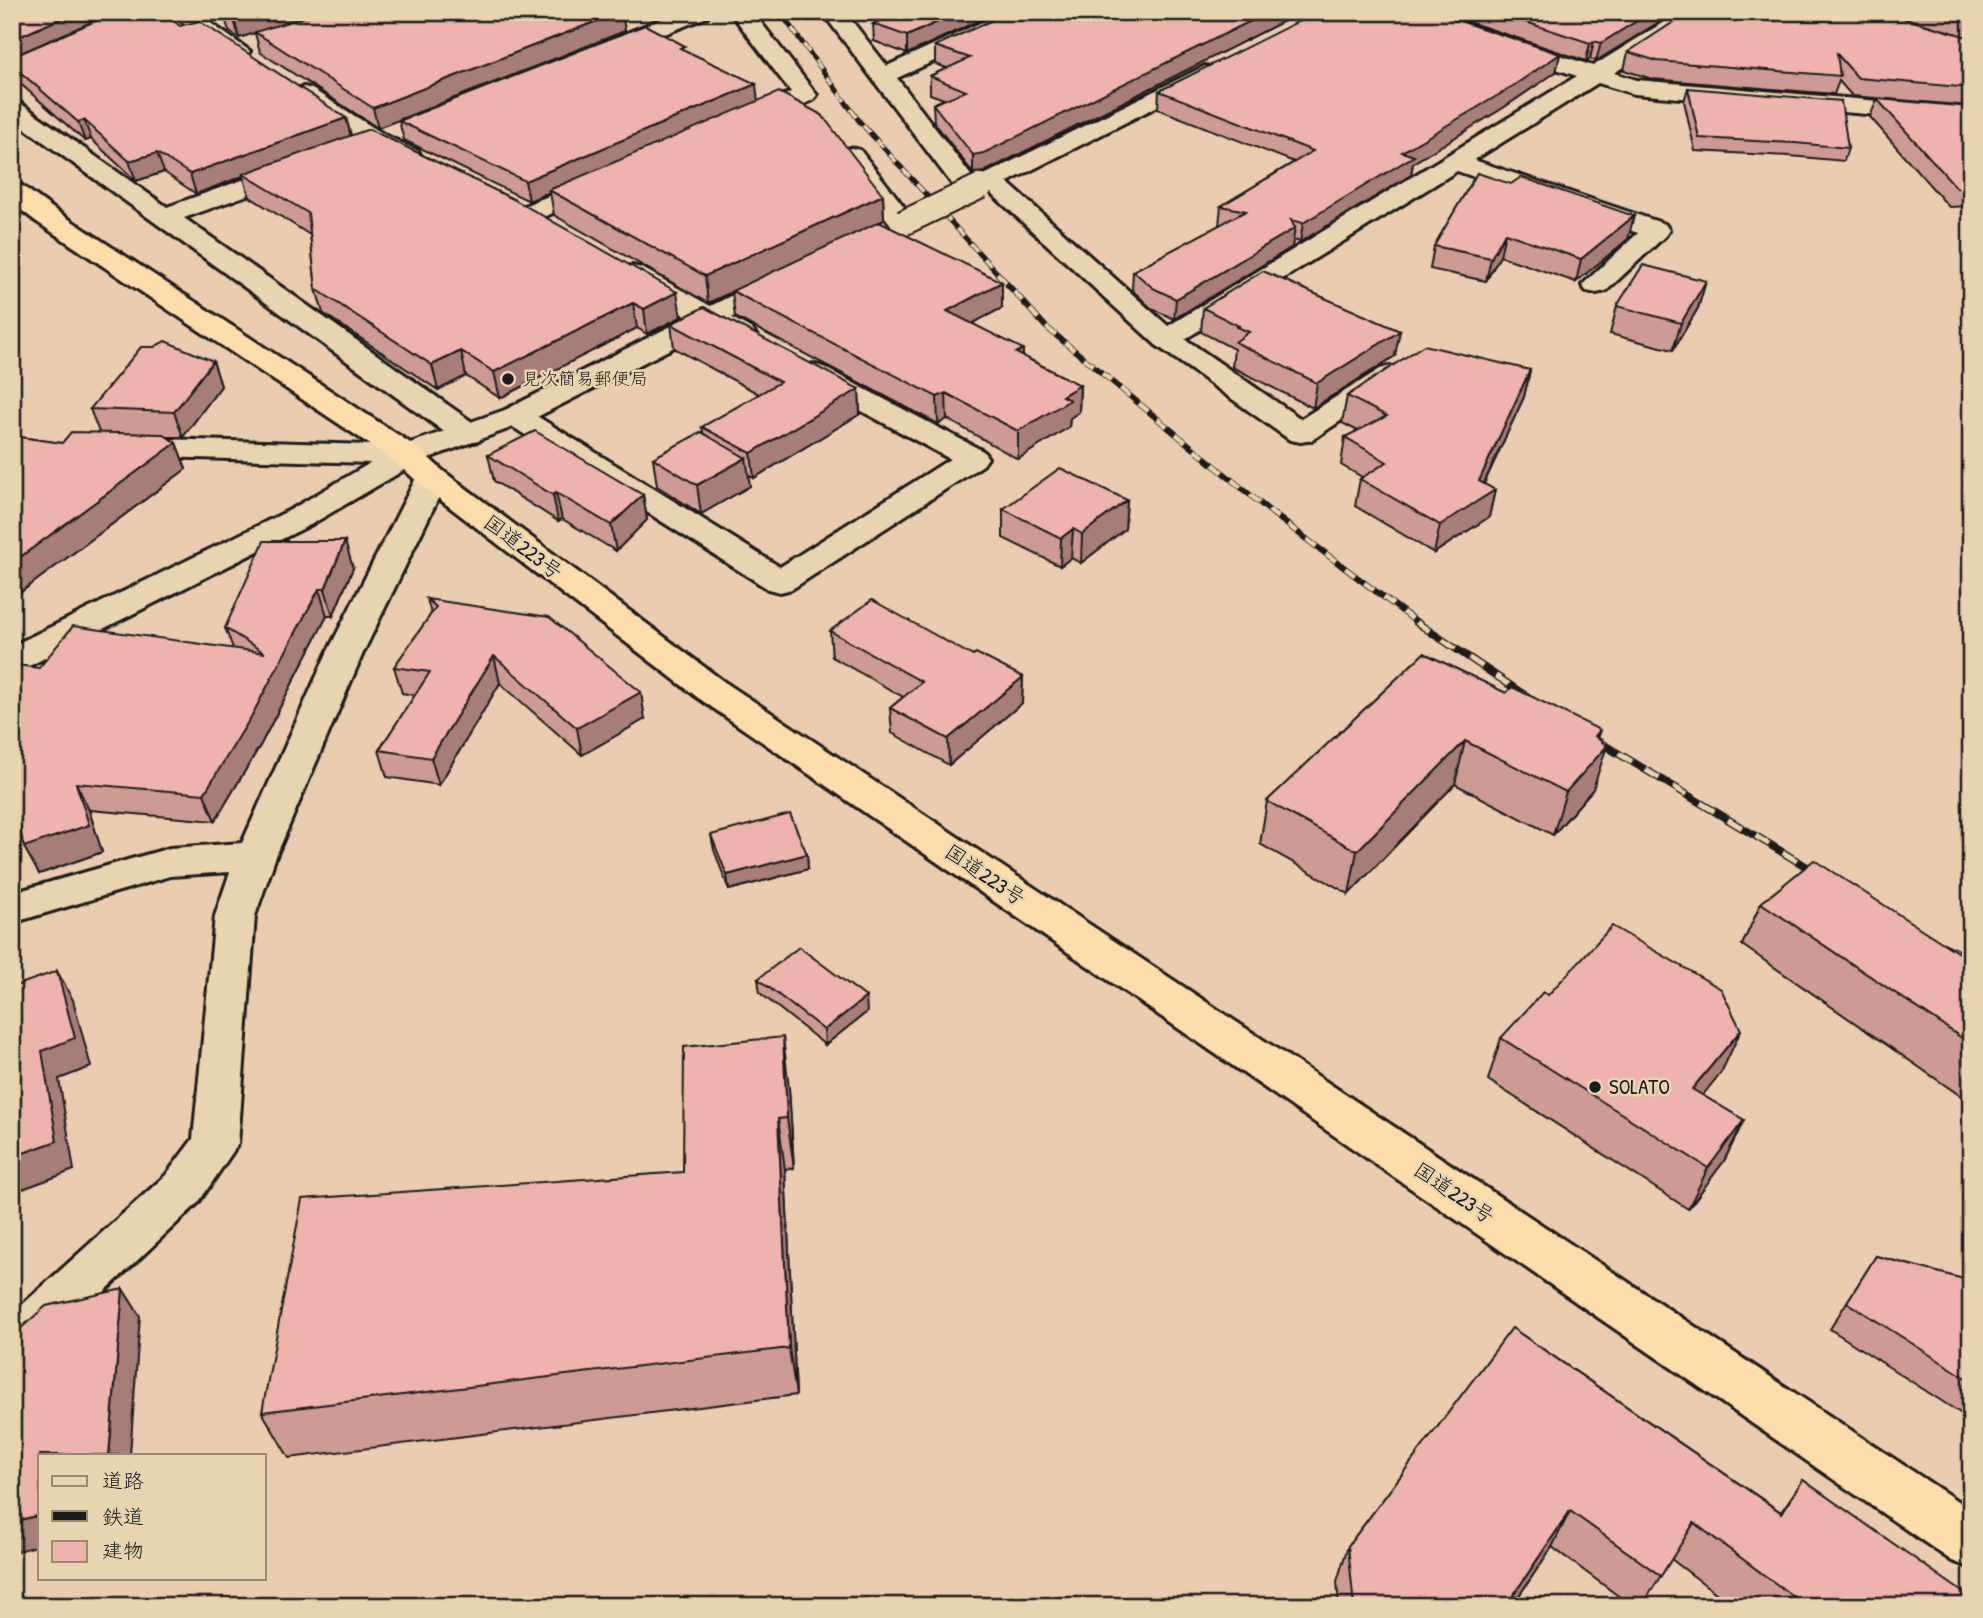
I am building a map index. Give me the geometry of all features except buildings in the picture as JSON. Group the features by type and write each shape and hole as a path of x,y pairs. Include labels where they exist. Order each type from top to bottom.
{"highway":[{"name":"国道223号","path":"12,190 69,232 420,466 710,689 1971,1542"}],"street":[{"path":"180,12 236,49 261,53"},
{"path":"741,12 822,116"},
{"path":"833,12 883,76 981,186 1166,339 1301,433 1410,362"},
{"path":"883,76 1023,12"},
{"path":"1407,12 1634,87 1971,116"},
{"path":"1166,339 1696,12"},
{"path":"590,55 691,13"},
{"path":"838,138 891,229 1226,62"},
{"path":"283,79 376,140 435,169"},
{"path":"730,127 805,95"},
{"path":"12,108 468,434"},
{"path":"351,149 401,130"},
{"path":"1453,161 1656,230 1596,285"},
{"path":"163,216 313,162"},
{"path":"552,228 517,208 617,176"},
{"path":"516,416 780,582 972,458 707,317 612,262"},
{"path":"12,660 301,517 420,466 468,434 516,416 707,317 805,270"},
{"path":"94,446 420,466"},
{"path":"12,1346 182,1189 215,1144 235,916 256,856 345,653 420,466"},
{"path":"12,908 170,862 256,856"}],"railway":[{"path":"780,12 860,122 1000,276"},
{"path":"998,274 1046,327 1272,513 1419,624"},
{"path":"1416,622 1532,700"},
{"path":"1591,737 1822,876"},
{"path":"1943,946 1971,959"}],"place":[{"name":"見次簡易郵便局","path":"508,379"},
{"name":"SOLATO","path":"1595,1087"}]}
